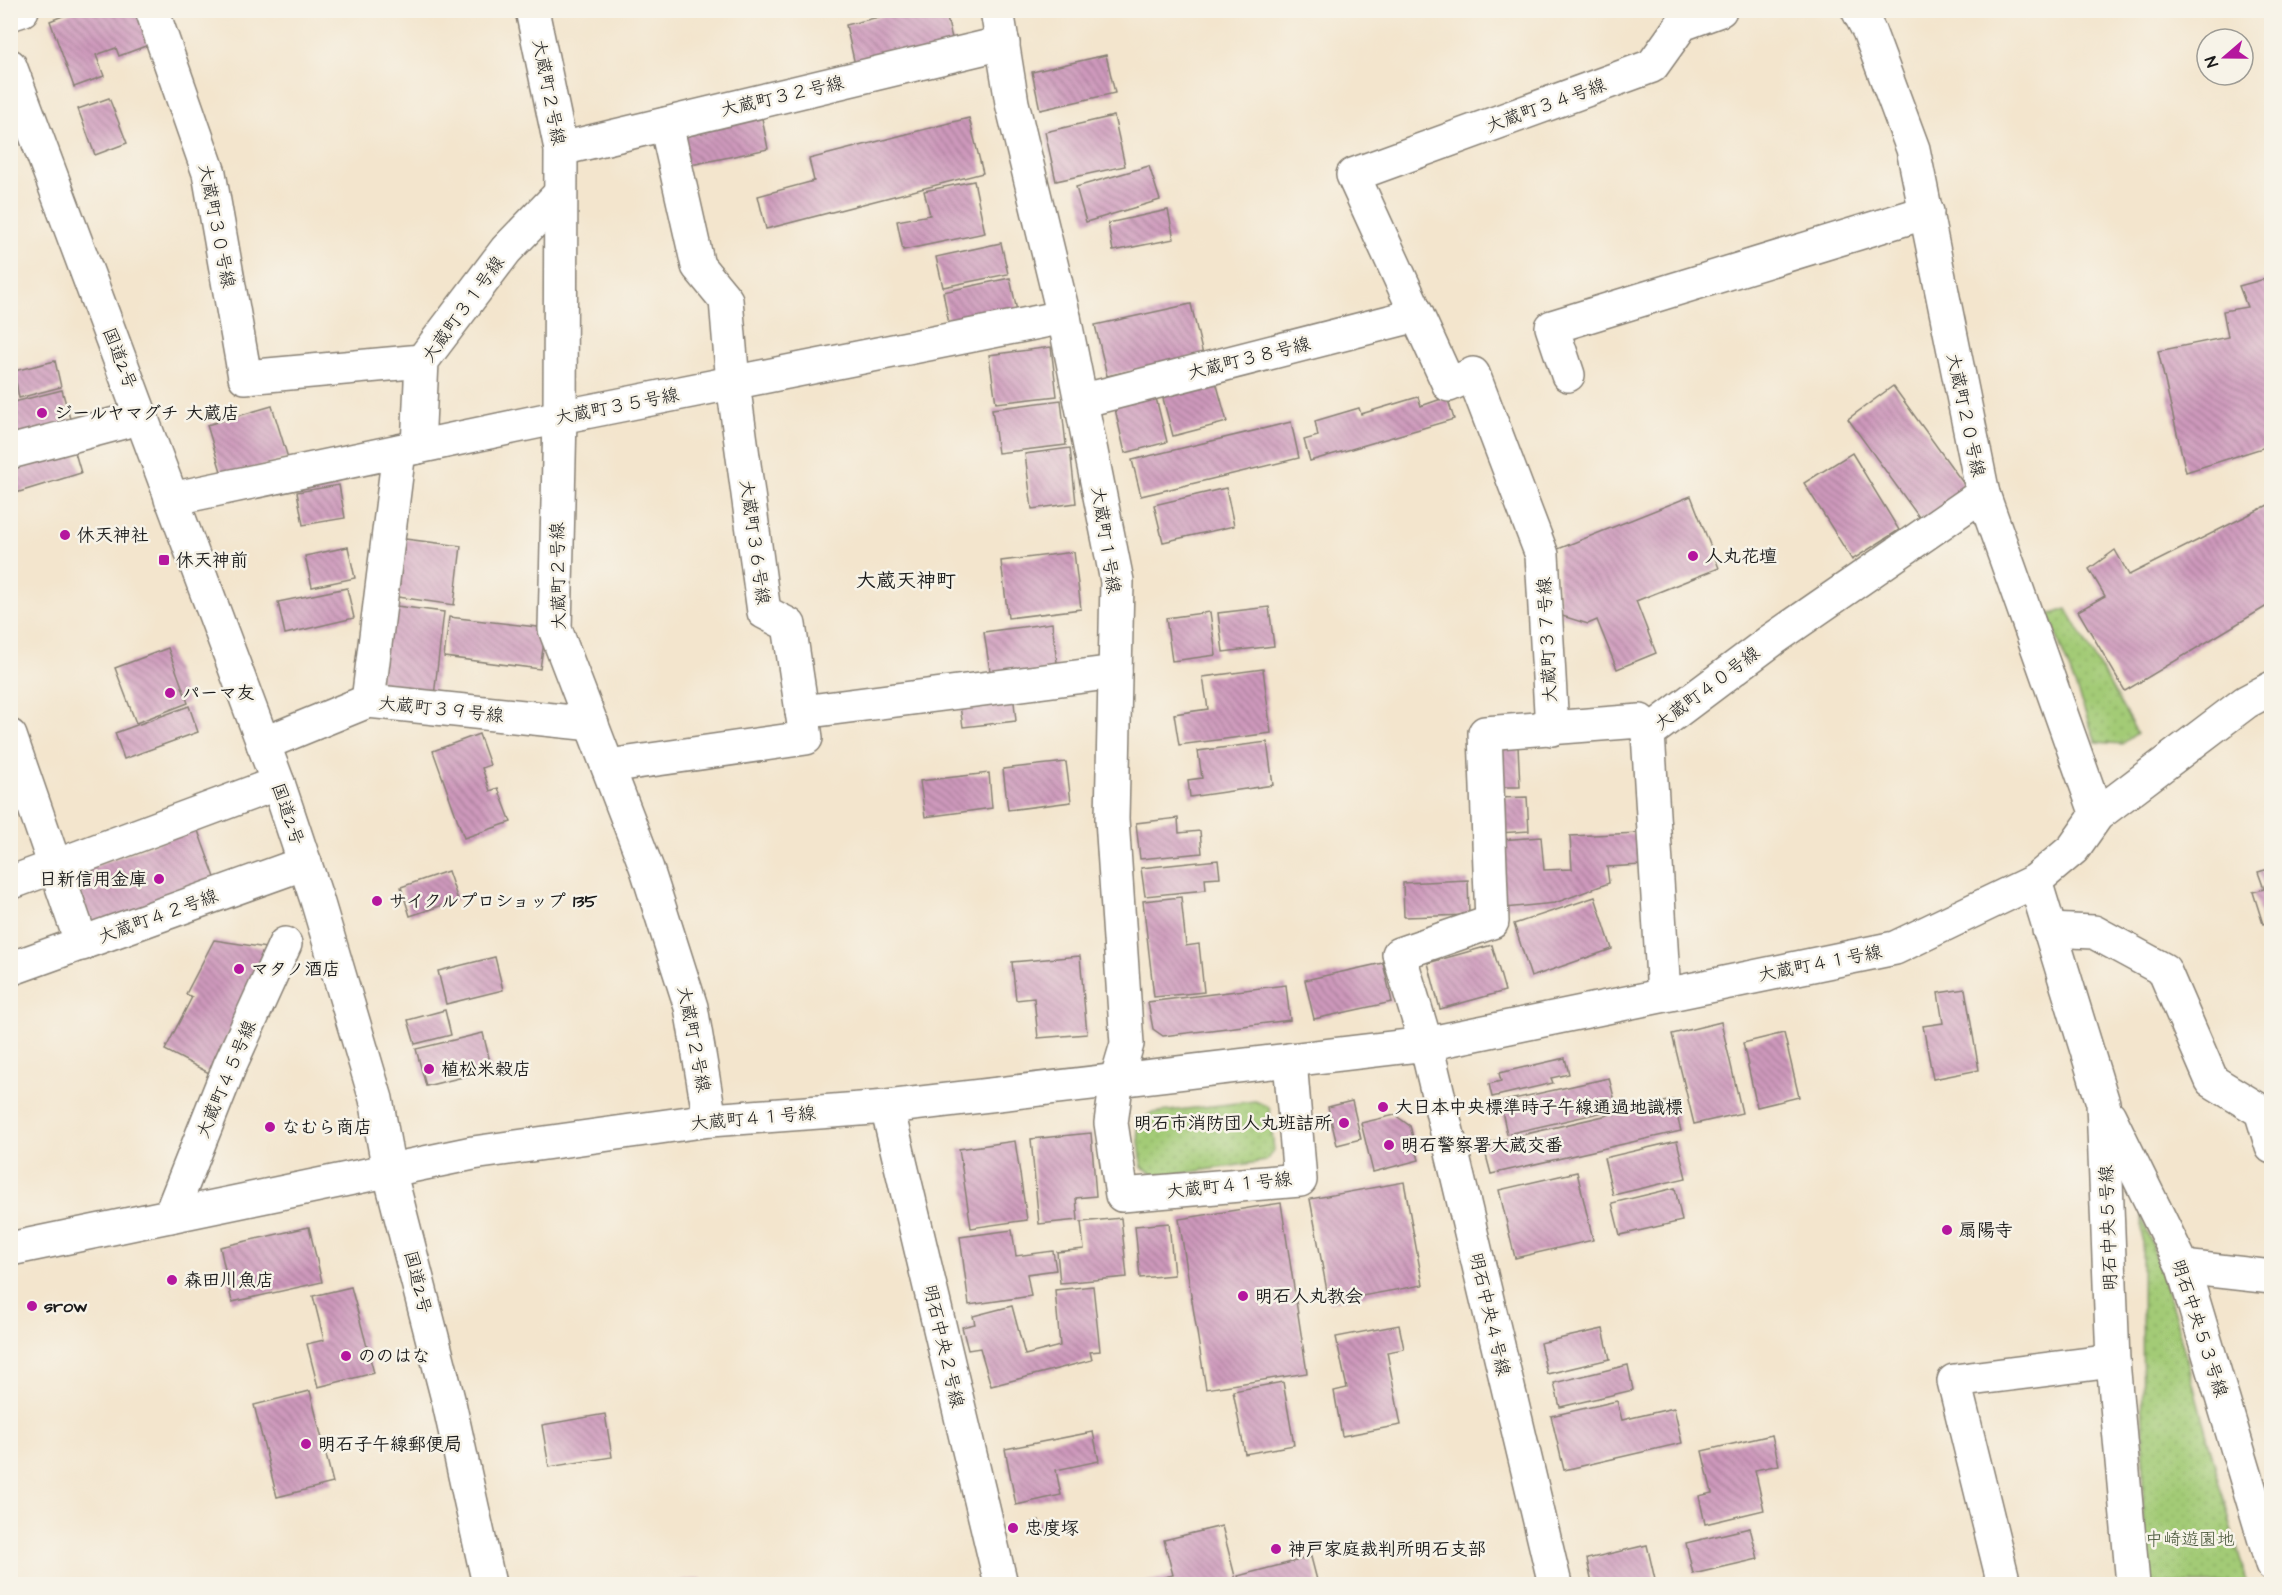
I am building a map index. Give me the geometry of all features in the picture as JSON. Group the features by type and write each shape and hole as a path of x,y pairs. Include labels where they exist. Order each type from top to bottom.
{"main road":[{"path":"10,14 22,10"},
{"name":"大蔵町３０号線","path":"152,10 209,173 244,377 422,361"},
{"name":"大蔵町２号線","path":"532,10 561,148 560,417 555,629 647,869 692,1007 710,1120"},
{"name":"大蔵町１号線","path":"997,10 1012,103 1064,317 1116,581 1112,819 1127,1044 1117,1078"},
{"name":"大蔵町３４号線","path":"1353,175 1652,66 1682,24 1720,10"},
{"name":"大蔵町２０号線","path":"1858,10 1869,31 1913,149 1983,494 2097,815"},
{"name":"大蔵町３２号線","path":"561,148 1003,44"},
{"name":"国道2号","path":"11,71 278,783 304,863 376,1099 389,1170 449,1403 489,1584"},
{"path":"666,124 698,266 726,300 734,383"},
{"name":"大蔵町３７号線","path":"1353,175 1449,385 1473,374 1542,555 1552,729 1485,733 1492,922 1399,954 1426,1044"},
{"name":"大蔵町３１号線","path":"368,701 422,361 506,250 560,194"},
{"path":"1568,375 1552,327 1927,212"},
{"name":"大蔵町３８号線","path":"1081,401 1417,315"},
{"name":"大蔵町３５号線","path":"171,499 560,417 1064,317"},
{"name":"大蔵町３６号線","path":"608,766 806,738 789,625 764,612 734,383"},
{"path":"10,452 142,417"},
{"name":"大蔵町４０号線","path":"1664,995 1648,733 1772,640 1983,494"},
{"path":"802,712 1115,672"},
{"name":"大蔵町４１号線","path":"10,1249 473,1153 710,1120 887,1107 1117,1078 1426,1044 1895,948 2035,881 2073,849 2097,815 2246,702 2271,688"},
{"name":"大蔵町３９号線","path":"263,744 368,701 592,724"},
{"path":"1552,729 1640,721 1648,733"},
{"path":"10,736 82,944"},
{"path":"10,883 278,783"},
{"name":"大蔵町４２号線","path":"10,969 304,863"},
{"name":"明石中央５号線","path":"2035,881 2103,1103 2113,1361 2133,1584"},
{"path":"2049,930 2094,932 2164,970 2212,1081 2261,1112 2271,1147"},
{"name":"大蔵町４５号線","path":"170,1216 230,1065 285,944"},
{"name":"明石中央４号線","path":"1426,1044 1555,1584"},
{"name":"大蔵町４１号線","path":"1117,1078 1111,1123 1122,1196 1300,1180 1290,1060"},
{"name":"明石中央５３号線","path":"2103,1103 2183,1267 2271,1564"},
{"name":"明石中央２号線","path":"887,1107 1001,1584"},
{"path":"2183,1267 2271,1277"},
{"path":"2004,1584 1954,1381 2113,1361"}],"green space":[{"path":"2067,609 2137,733 2122,744 2096,742 2049,615"},
{"path":"1255,1101 1269,1107 1274,1150 1266,1161 1158,1177 1142,1167 1137,1123 1151,1113"},
{"name":"中崎遊園地","path":"2142,1215 2174,1313 2247,1584 2152,1584 2143,1518"}],"building":[{"path":"78,10 139,10 151,44 119,56 116,48 96,55 104,76 74,87 50,21"},
{"path":"907,10 945,10 954,46 856,69 846,25"},
{"path":"1106,55 1115,93 1040,110 1032,72"},
{"path":"109,98 127,143 95,155 78,109"},
{"path":"761,113 768,149 681,167 674,131"},
{"path":"1114,116 1125,166 1056,181 1045,132"},
{"path":"969,118 983,173 766,229 758,196 814,181 809,159"},
{"path":"1149,166 1160,200 1086,222 1076,187"},
{"path":"974,181 985,233 903,250 897,221 930,215 924,191"},
{"path":"1168,210 1174,239 1113,251 1108,223"},
{"path":"1001,243 1008,274 943,287 936,257"},
{"path":"2272,277 2272,445 2186,472 2158,351 2228,337 2223,311 2247,307 2239,286"},
{"path":"1010,278 1017,311 949,324 943,292"},
{"path":"1191,304 1203,355 1107,376 1095,325"},
{"path":"1051,347 1057,396 996,403 989,355"},
{"path":"55,361 61,387 19,398 14,371"},
{"path":"1214,374 1227,422 1173,436 1160,387"},
{"path":"1893,386 1969,491 1924,524 1848,419"},
{"path":"62,390 72,426 16,439 10,420 10,403"},
{"path":"1154,390 1167,442 1125,453 1113,400"},
{"path":"1418,397 1421,406 1447,397 1454,419 1310,461 1304,440 1318,436 1315,421 1359,408 1361,414"},
{"path":"1061,400 1066,445 998,453 992,409"},
{"path":"272,406 288,458 223,478 207,425"},
{"path":"1291,422 1299,458 1141,496 1132,460"},
{"path":"1070,448 1076,503 1032,509 1025,454"},
{"path":"74,449 81,473 16,493 10,468"},
{"path":"1852,453 1899,530 1852,560 1804,483"},
{"path":"339,485 345,518 303,525 297,492"},
{"path":"1226,488 1234,526 1163,542 1154,505"},
{"path":"1691,496 1719,568 1636,601 1656,653 1617,669 1597,620 1588,624 1559,615 1558,549"},
{"path":"2272,503 2272,603 2125,691 2078,611 2105,596 2089,569 2115,550 2129,575"},
{"path":"405,539 461,546 454,605 398,597"},
{"path":"348,547 355,578 312,587 305,556"},
{"path":"1074,552 1081,609 1008,618 1001,561"},
{"path":"347,588 354,618 285,634 278,602"},
{"path":"388,605 444,612 434,696 378,689"},
{"path":"1269,607 1274,646 1223,652 1218,613"},
{"path":"1210,612 1216,655 1172,661 1166,618"},
{"path":"449,617 546,628 540,669 444,657"},
{"path":"1052,623 1058,670 991,678 984,632"},
{"path":"168,648 188,703 136,723 115,668"},
{"path":"1263,669 1271,733 1179,745 1174,714 1208,709 1203,677"},
{"path":"1013,693 1016,721 963,727 959,699"},
{"path":"189,706 198,732 124,759 115,733"},
{"path":"479,734 490,765 482,768 490,791 498,788 511,822 464,838 433,751"},
{"path":"1267,742 1273,785 1190,797 1188,780 1202,778 1198,751"},
{"path":"1518,746 1520,787 1499,787 1497,747"},
{"path":"1066,762 1071,802 1008,810 1003,769"},
{"path":"989,773 992,808 925,817 920,781"},
{"path":"1527,797 1529,831 1499,833 1497,798"},
{"path":"1178,818 1179,833 1200,831 1202,853 1140,859 1136,823"},
{"path":"197,828 220,891 96,939 72,875"},
{"path":"1639,833 1641,865 1607,867 1609,883 1555,903 1504,908 1500,840 1541,837 1544,870 1572,869 1570,836"},
{"path":"1218,860 1220,877 1205,878 1206,890 1145,896 1141,868"},
{"path":"2272,868 2272,921 2263,924 2253,892 2264,889 2258,872"},
{"path":"448,871 458,900 410,916 401,887"},
{"path":"1468,880 1469,915 1404,917 1403,883"},
{"path":"1181,897 1186,946 1199,944 1204,992 1154,997 1143,901"},
{"path":"1595,897 1612,949 1531,977 1514,924"},
{"path":"214,940 273,949 209,1073 165,1050 192,997 186,994"},
{"path":"1492,945 1505,991 1440,1009 1428,963"},
{"path":"1080,956 1087,1034 1038,1038 1034,998 1016,1000 1012,962"},
{"path":"495,957 503,990 446,1004 438,971"},
{"path":"1383,963 1392,1002 1314,1019 1305,980"},
{"path":"1286,985 1290,1020 1163,1036 1153,1029 1148,1002"},
{"path":"1965,989 1979,1070 1933,1079 1923,1026 1943,1023 1938,993"},
{"path":"445,1010 451,1035 415,1044 408,1020"},
{"path":"1721,1022 1742,1113 1694,1124 1672,1034"},
{"path":"483,1033 492,1070 426,1086 416,1049"},
{"path":"1784,1033 1799,1097 1757,1107 1743,1043"},
{"path":"1565,1058 1569,1074 1551,1078 1553,1083 1492,1097 1489,1084 1501,1081 1499,1073"},
{"path":"1609,1078 1617,1109 1507,1134 1500,1102"},
{"path":"1673,1100 1681,1131 1491,1174 1483,1144"},
{"name":"明石市消防団人丸班詰所","path":"1352,1101 1361,1139 1337,1145 1328,1107"},
{"path":"1395,1115 1410,1126 1419,1160 1373,1172 1361,1123"},
{"path":"1091,1133 1096,1196 1076,1198 1078,1220 1039,1224 1031,1139"},
{"path":"1015,1141 1027,1220 971,1228 959,1149"},
{"path":"1677,1141 1686,1178 1613,1195 1604,1158"},
{"path":"1577,1172 1593,1240 1515,1258 1499,1190"},
{"path":"1404,1182 1423,1285 1329,1302 1310,1199"},
{"path":"1675,1188 1682,1221 1620,1235 1612,1203"},
{"name":"明石人丸教会","path":"1281,1203 1307,1373 1206,1389 1179,1219"},
{"path":"1121,1218 1127,1277 1060,1283 1057,1252 1084,1249 1081,1222"},
{"path":"1169,1223 1174,1275 1140,1278 1135,1226"},
{"path":"309,1227 322,1282 232,1302 220,1247"},
{"path":"1012,1230 1016,1256 1053,1251 1056,1270 1027,1274 1031,1296 969,1305 960,1237"},
{"path":"1093,1286 1100,1351 1090,1352 1092,1360 991,1386 980,1348 968,1350 962,1327 975,1324 973,1316 1012,1306 1025,1355 1060,1346 1055,1290"},
{"path":"351,1287 374,1373 318,1387 307,1344 324,1340 313,1296"},
{"path":"1399,1325 1404,1349 1387,1352 1401,1425 1342,1436 1334,1391 1347,1388 1336,1337"},
{"path":"1603,1329 1610,1359 1547,1374 1540,1343"},
{"path":"1628,1365 1633,1390 1560,1407 1554,1383"},
{"path":"1283,1382 1294,1445 1245,1454 1233,1391"},
{"path":"310,1391 333,1483 277,1497 254,1405"},
{"path":"1617,1401 1622,1420 1674,1408 1682,1443 1564,1470 1551,1416"},
{"path":"605,1414 612,1457 549,1467 542,1425"},
{"path":"1093,1432 1099,1461 1056,1470 1061,1495 1016,1505 1005,1449"},
{"path":"1772,1435 1779,1465 1755,1470 1764,1510 1705,1524 1699,1496 1712,1493 1702,1451"},
{"path":"1039,1520 1043,1532 1034,1534 1030,1523"},
{"path":"1222,1526 1237,1584 1138,1584 1173,1575 1164,1540"},
{"path":"1750,1528 1758,1559 1693,1574 1686,1543"},
{"path":"1647,1545 1656,1584 1592,1584 1587,1559"},
{"path":"1311,1557 1318,1584 1240,1584 1238,1576"},
{"path":"701,1578 703,1584 671,1584 671,1583"}],"place":[{"name":"ジールヤマグチ 大蔵店","path":"42,413"},
{"name":"休天神社","path":"65,535"},
{"name":"人丸花壇","path":"1693,556"},
{"name":"休天神前","path":"164,560"},
{"name":"パーマ友","path":"170,693"},
{"name":"日新信用金庫","path":"159,879"},
{"name":"サイクルプロショップ 135","path":"377,901"},
{"name":"マタノ酒店","path":"239,969"},
{"name":"植松米穀店","path":"429,1069"},
{"name":"大日本中央標準時子午線通過地識標","path":"1383,1107"},
{"name":"明石市消防団人丸班詰所","path":"1344,1123"},
{"name":"なむら商店","path":"270,1127"},
{"name":"明石警察署大蔵交番","path":"1389,1145"},
{"name":"扇陽寺","path":"1947,1230"},
{"name":"森田川魚店","path":"172,1280"},
{"name":"明石人丸教会","path":"1243,1296"},
{"name":"srow","path":"32,1306"},
{"name":"ののはな","path":"346,1356"},
{"name":"明石子午線郵便局","path":"306,1444"},
{"name":"忠度塚","path":"1013,1528"},
{"name":"神戸家庭裁判所明石支部","path":"1276,1549"}],"district":[{"name":"大蔵天神町","path":"906,580"}]}
